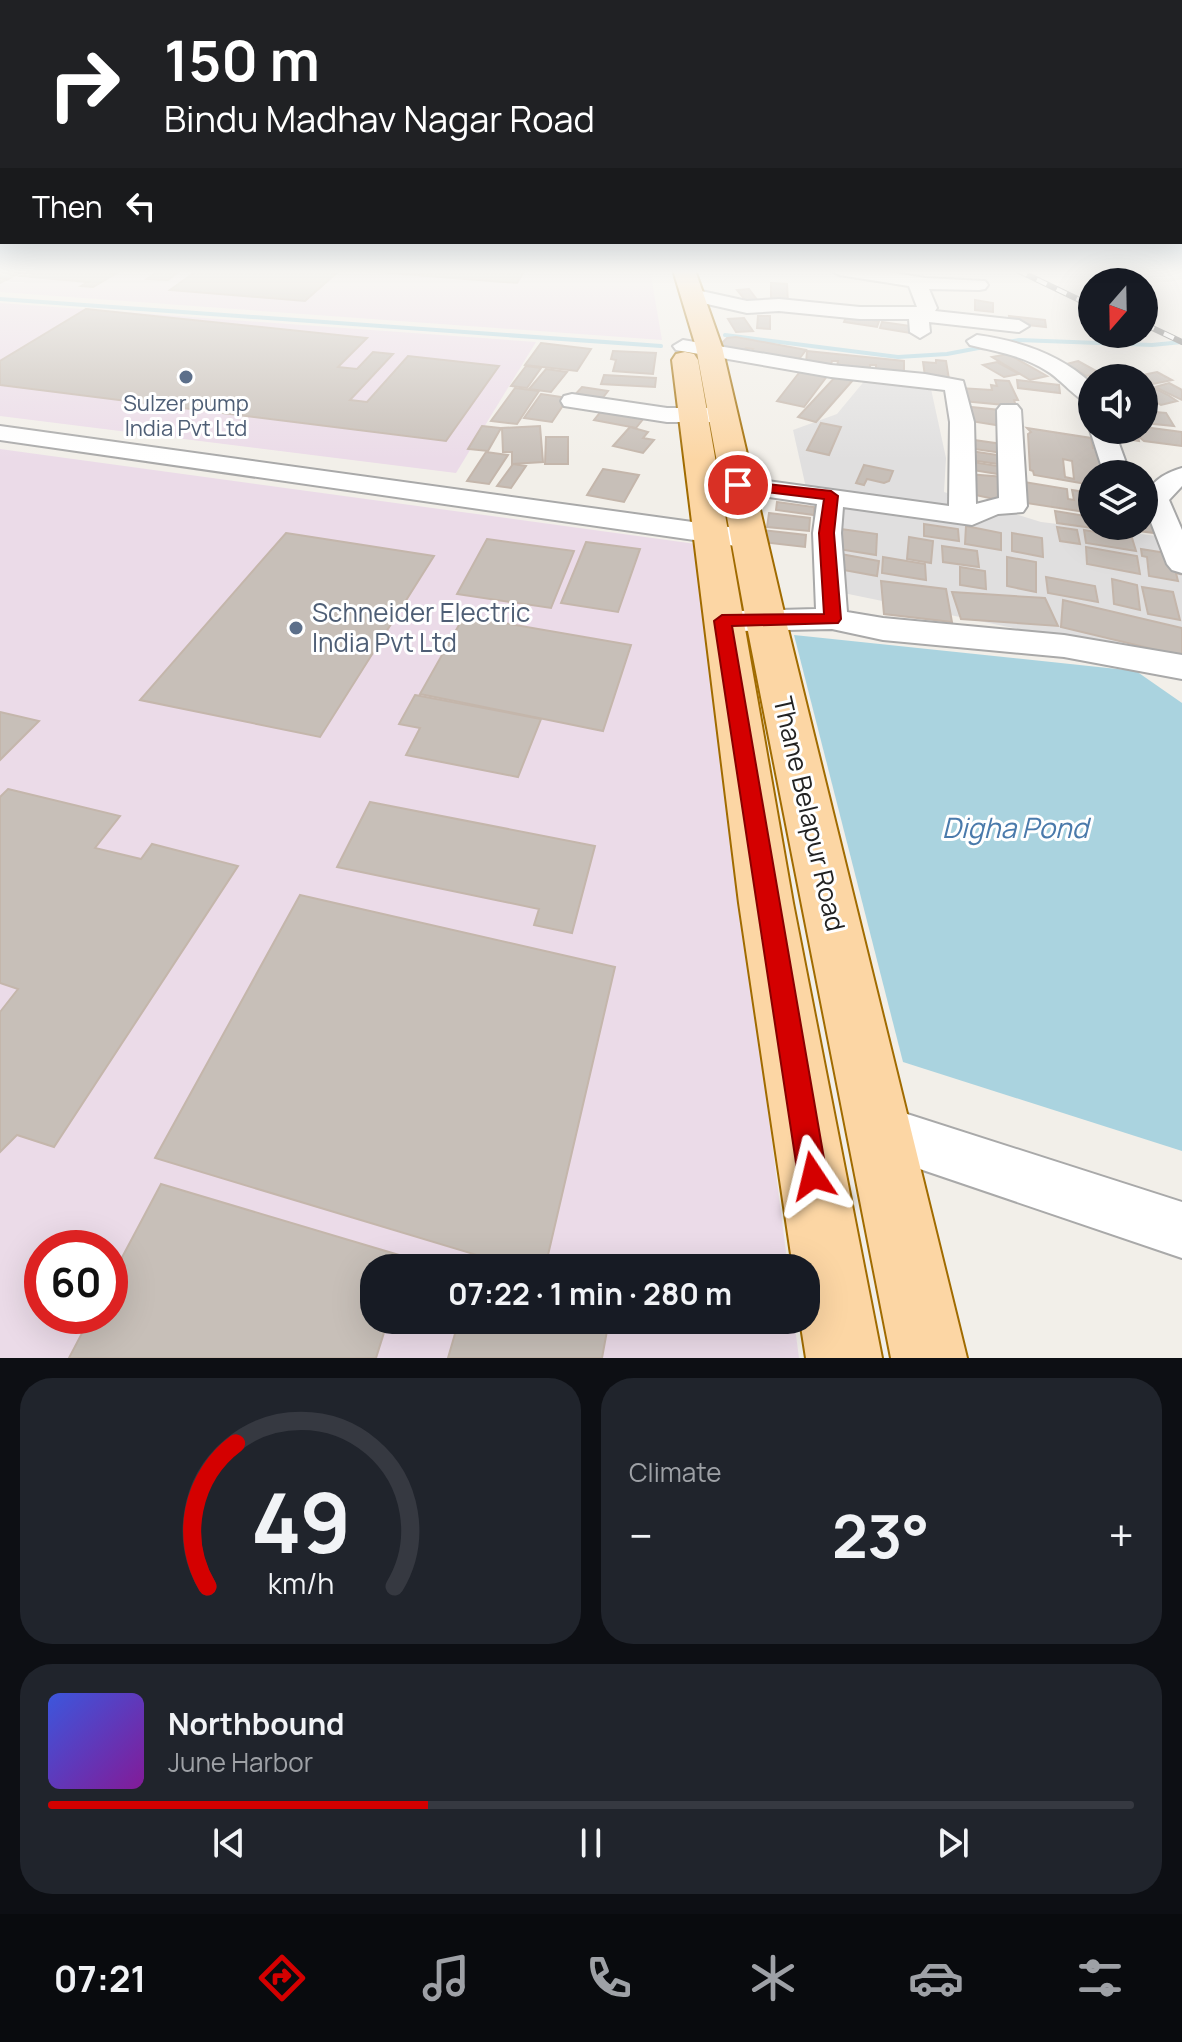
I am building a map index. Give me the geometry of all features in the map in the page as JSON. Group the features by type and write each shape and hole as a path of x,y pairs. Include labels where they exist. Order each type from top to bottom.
{"main road":[{"name":"Thane Belapur Road","path":"693,333 744,621 766,903 844,1358"},
{"name":"Thane Belapur Road","path":"708,415 738,485 730,537"},
{"name":"Thane Belapur Road","path":"744,621 879,1131 929,1358"}],"street":[{"path":"920,333 950,340 997,344 1042,359 1078,384"},
{"path":"696,347 832,372 936,381 955,386 962,422 963,516"},
{"path":"572,401 653,414 708,415"},
{"path":"587,425 604,406"},
{"path":"738,485 972,517 993,506 1013,506 1009,410"},
{"path":"0,433 730,537"},
{"path":"1158,492 1182,476"},
{"path":"831,496 827,533 832,619"},
{"path":"1158,515 1182,564"},
{"path":"744,621 832,619 883,629 1064,646 1182,667"},
{"path":"879,1131 1182,1230"}],"shaded area":[{"name":"Sulzer pump India Pvt Ltd","path":"0,333 417,333 536,342 456,473 0,416"},
{"path":"571,333 661,333 662,340"},
{"path":"866,379 931,389 946,458 944,492 1041,522 1078,526 1078,540 1158,540 1158,536 1182,539 1182,663 829,590 793,430 837,414"},
{"path":"0,449 696,544 786,1254 360,1254 360,1334 796,1334 799,1358 0,1358"}],"water":[{"name":"Digha Pond","path":"794,635 1136,671 1182,703 1182,1151 903,1062"}],"building":[{"name":"Sulzer pump India Pvt Ltd","path":"46,333 322,333 367,338 338,367 357,369 373,352 393,354 350,400 367,402 408,356 499,366 446,441 0,385 0,361"},
{"path":"727,338 806,350 797,362 751,352 753,349 746,348 744,351 719,346"},
{"path":"541,343 591,349 577,371 525,365"},
{"path":"613,351 656,353 653,374 613,371 616,360 611,359"},
{"path":"807,351 904,361 904,373 876,370 876,365 870,365 870,369 837,366 838,361 832,361 831,365 806,363"},
{"path":"1008,354 1047,376 1030,380 992,357"},
{"path":"936,360 946,361 949,379 925,376 923,362 936,363"},
{"path":"1078,361 1084,364 1078,364 1078,371 1066,364"},
{"path":"997,362 1019,374 1004,377 983,365"},
{"path":"526,366 541,368 527,388 511,386"},
{"path":"546,369 567,372 551,392 529,389"},
{"path":"802,369 828,375 804,407 777,401"},
{"path":"1158,373 1172,380 1158,383"},
{"path":"604,375 656,378 655,387 601,384"},
{"path":"836,376 853,380 816,422 798,417"},
{"path":"995,380 1009,381 1018,400 1014,400 1016,406 963,401 960,388 992,390 991,385 997,386"},
{"path":"1017,380 1059,385 1060,393 1018,388"},
{"path":"1169,383 1182,390 1182,400 1158,388"},
{"path":"582,387 608,391 598,404 571,399"},
{"path":"515,388 539,391 517,424 491,421"},
{"path":"1158,390 1177,401 1158,403"},
{"path":"541,394 568,398 552,422 524,418"},
{"path":"962,406 1000,410 1002,426 964,420"},
{"path":"602,410 644,418 636,428 594,420"},
{"path":"1158,412 1166,413 1174,426 1158,424"},
{"path":"821,423 841,427 829,455 807,450"},
{"path":"482,426 501,428 488,451 468,449"},
{"path":"540,426 543,462 512,464 512,452 503,452 502,428"},
{"path":"630,427 648,432 643,438 654,440 643,453 613,446"},
{"path":"1027,428 1078,436 1078,444 1092,444 1093,448 1101,449 1103,460 1078,460 1078,483 1034,475 1030,470 1028,434 1031,432","holes":["1063,459 1072,461 1074,479 1065,477"]},
{"path":"1158,429 1182,432 1182,446 1158,443"},
{"path":"546,437 568,437 568,464 545,464"},
{"path":"967,439 1002,444 1003,453 967,448"},
{"path":"964,450 998,455 998,464 963,459"},
{"path":"486,452 508,455 489,484 467,481"},
{"path":"966,461 1004,467 1004,475 966,469"},
{"path":"513,464 526,466 511,488 497,486"},
{"path":"864,465 893,471 889,481 884,483 867,479 864,485 856,483"},
{"path":"603,469 639,475 624,502 587,495"},
{"path":"967,474 1005,477 1008,502 966,493"},
{"path":"1024,482 1067,489 1068,499 1074,500 1072,490 1078,491 1078,511 1026,503"},
{"path":"777,502 814,507 814,515 776,510"},
{"path":"1055,511 1078,515 1078,526 1057,523"},
{"path":"769,513 810,518 809,531 767,527"},
{"path":"924,524 958,529 959,541 924,536"},
{"path":"966,526 1001,533 1001,550 965,544"},
{"path":"1057,527 1077,530 1080,544 1060,541"},
{"path":"754,529 806,535 805,547 753,541"},
{"path":"841,529 877,534 876,555 838,549"},
{"name":"Schneider Electric India Pvt Ltd","path":"286,533 434,556 320,737 140,700"},
{"path":"1012,533 1042,538 1043,557 1012,551"},
{"path":"909,537 933,541 931,563 907,559"},
{"path":"487,539 574,551 551,608 457,594"},
{"path":"1086,540 1133,540 1136,551 1086,543"},
{"path":"586,542 640,549 618,612 561,603"},
{"path":"942,546 977,551 979,567 943,562"},
{"path":"1086,547 1137,556 1140,574 1087,564"},
{"path":"1141,549 1172,554 1180,574 1176,573 1178,581 1149,576 1147,557 1142,556"},
{"path":"841,554 879,561 877,576 838,569"},
{"path":"883,557 925,564 926,580 882,573"},
{"path":"1007,557 1036,562 1036,592 1007,586"},
{"path":"960,567 985,571 986,589 960,585"},
{"path":"1046,577 1095,586 1098,602 1048,593"},
{"path":"1112,579 1137,585 1140,610 1114,604"},
{"path":"881,581 946,589 952,622 884,614"},
{"path":"1142,587 1173,592 1180,620 1148,614"},
{"path":"952,592 1045,598 1058,626 961,619"},
{"path":"1063,600 1182,628 1182,656 1061,627"},
{"path":"464,616 631,645 603,731 420,694"},
{"path":"415,695 541,719 518,777 406,755 420,728 399,724"},
{"path":"0,712 39,721 0,760"},
{"path":"8,789 120,816 95,848 141,859 152,844 238,866 54,1147 17,1135 0,1152 0,1012 18,989 0,983 0,797"},
{"path":"370,802 595,846 572,933 534,925 539,909 337,867"},
{"path":"300,895 615,967 548,1254 474,1254 155,1158"},
{"path":"161,1184 396,1254 360,1254 360,1334 384,1334 376,1358 69,1358 82,1334 128,1334 128,1246"},
{"path":"455,1334 606,1334 602,1358 448,1358"}],"waterway":[{"path":"483,333 661,346"},
{"path":"725,335 898,357 947,354 989,346"},
{"path":"1001,343 1019,340 1152,345 1182,342"}],"railway":[{"path":"1164,333 1182,342"}],"place":[{"name":"Sulzer pump India Pvt Ltd","path":"186,377"},
{"name":"Schneider Electric India Pvt Ltd","path":"296,628"}],"route":[{"path":"738,485 831,496 827,533 832,619 722,621 813,1176"}]}
